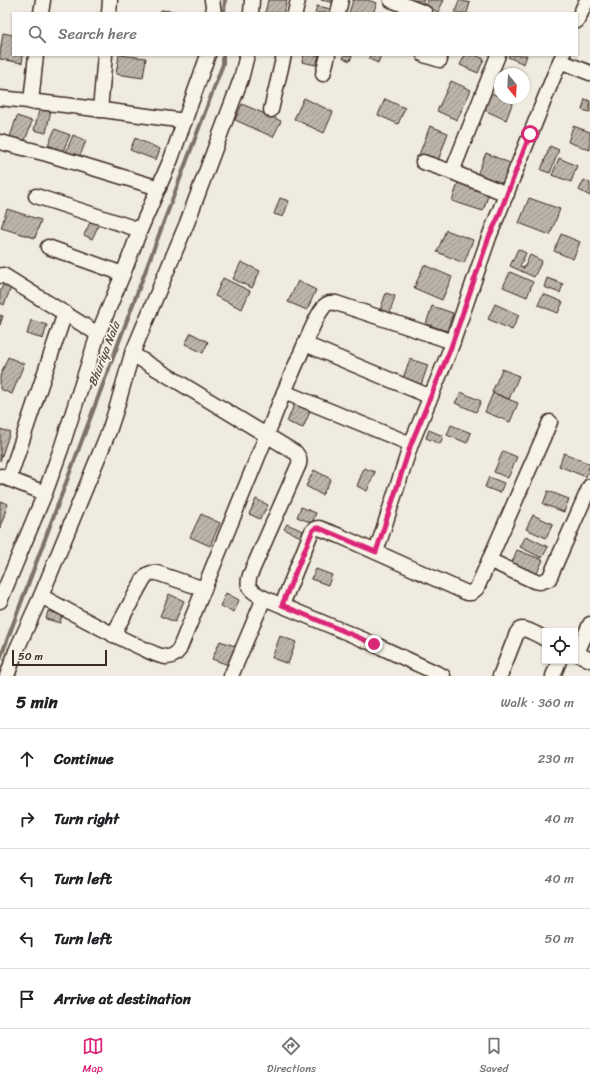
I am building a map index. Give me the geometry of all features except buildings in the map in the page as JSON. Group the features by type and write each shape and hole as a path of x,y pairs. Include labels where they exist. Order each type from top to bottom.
{"street":[{"path":"41,12 43,0"},
{"path":"109,12 110,0"},
{"path":"212,0 214,12"},
{"path":"251,12 252,0"},
{"path":"338,12 341,0"},
{"path":"391,0 422,12"},
{"path":"578,19 587,0"},
{"path":"31,102 36,56"},
{"path":"100,110 105,56"},
{"path":"0,601 45,493 61,449 98,334 140,230 159,188 185,121 208,56"},
{"path":"8,676 16,652 41,596 109,430 132,354 190,215 241,79 247,56"},
{"path":"271,110 284,56"},
{"path":"323,74 328,56"},
{"path":"427,56 440,60"},
{"path":"452,172 498,56"},
{"path":"376,552 411,444 453,342 480,264 562,58 590,73"},
{"path":"0,98 185,121"},
{"path":"0,142 47,154 159,188"},
{"path":"423,162 507,194"},
{"path":"36,196 140,230"},
{"path":"48,247 123,274"},
{"path":"0,276 2,275 98,334"},
{"path":"41,596 112,635 157,655 165,657 176,653 179,650 284,392 305,344 322,309 326,304 330,302 336,303 453,342"},
{"path":"45,493 5,477 65,313"},
{"path":"305,344 431,397"},
{"path":"132,354 296,453 300,459 248,581 249,588 264,598 374,644 443,676"},
{"path":"284,392 411,444"},
{"path":"282,605 313,530 316,528 376,552 467,593 472,593 477,588 550,422"},
{"path":"489,560 534,581 540,582 549,579 590,486"},
{"path":"112,635 146,575 151,572 204,589"},
{"path":"231,676 264,598"},
{"path":"578,649 590,624"},
{"path":"500,676 519,630 526,630 542,638"},
{"path":"578,654 590,660"},
{"path":"553,676 558,664"}],"waterway":[{"name":"Bhuriya Nala","path":"224,12 225,0"},
{"name":"Bhuriya Nala","path":"0,659 223,64 223,56"}],"route":[{"path":"374,644 282,605 311,533 316,528 340,536 376,552 411,444 450,350 489,237 498,218 530,134"}]}
